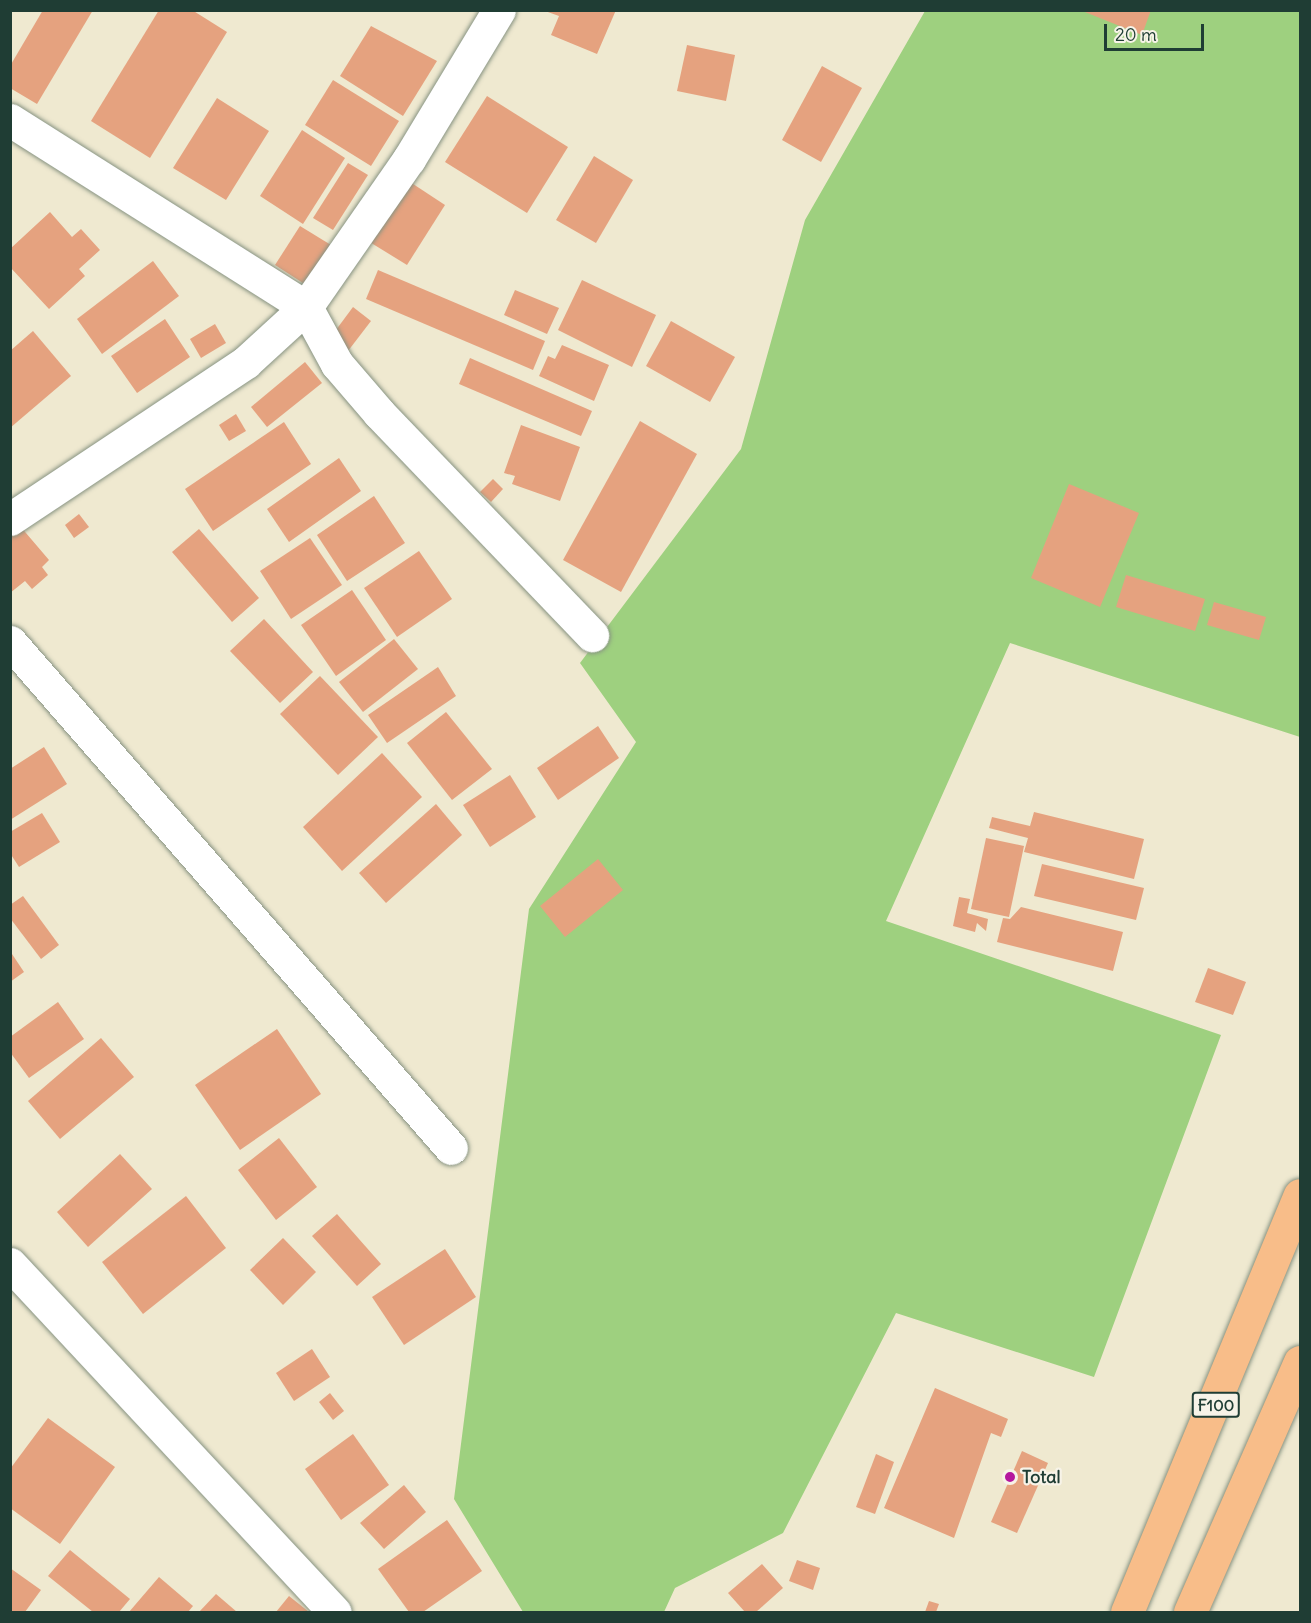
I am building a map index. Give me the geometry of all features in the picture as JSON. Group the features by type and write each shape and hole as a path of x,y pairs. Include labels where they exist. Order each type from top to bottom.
{"highway":[{"name":"F100","path":"1127,1612 1300,1195"},
{"path":"1190,1612 1300,1362"}],"street":[{"path":"10,519 246,362 306,307 409,159 499,10"},
{"path":"10,120 306,307 337,364 379,413 592,635"},
{"path":"10,642 452,1148"},
{"path":"10,1264 335,1612"}],"green space":[{"path":"925,11 1300,11 1300,737 1010,643 886,921 1221,1035 1094,1377 896,1313 783,1533 675,1588 664,1612 523,1612 454,1499 529,909 636,742 580,663 741,449 805,220"}],"building":[{"path":"43,10 93,10 37,104 10,88 10,66"},
{"path":"159,10 192,10 227,32 150,158 91,121"},
{"path":"616,10 597,54 551,35 559,16 545,11"},
{"path":"1080,10 1151,10 1142,35"},
{"path":"371,26 437,61 403,116 340,76"},
{"path":"687,45 735,55 726,101 677,91"},
{"path":"822,66 862,88 821,162 782,140"},
{"path":"333,80 399,121 371,166 305,125"},
{"path":"487,96 568,147 527,213 445,162"},
{"path":"217,98 269,131 226,200 173,168"},
{"path":"302,130 345,158 303,224 260,196"},
{"path":"594,156 633,180 596,243 556,220"},
{"path":"348,163 368,175 333,230 313,218"},
{"path":"407,180 445,205 407,265 368,241"},
{"path":"50,212 72,237 81,229 100,250 79,269 85,276 49,309 10,267 10,249"},
{"path":"300,226 331,245 306,285 275,265"},
{"path":"153,261 179,296 102,354 77,319"},
{"path":"378,270 545,341 533,370 366,299"},
{"path":"582,280 656,315 632,367 558,330"},
{"path":"515,290 559,308 547,334 504,315"},
{"path":"353,307 371,321 348,351 330,338"},
{"path":"165,319 190,357 137,393 111,356"},
{"path":"671,321 735,357 710,402 646,366"},
{"path":"215,324 226,343 201,358 190,339"},
{"path":"33,331 71,376 10,428 10,351"},
{"path":"562,345 609,365 594,401 539,376 548,356 555,359"},
{"path":"470,358 592,411 581,436 459,384"},
{"path":"305,362 322,383 267,427 251,407"},
{"path":"236,414 246,431 229,441 219,425"},
{"path":"640,421 697,454 621,592 563,560"},
{"path":"284,422 311,464 213,531 185,489"},
{"path":"521,425 580,447 560,501 512,484 515,476 504,473"},
{"path":"339,458 361,491 289,542 267,509"},
{"path":"493,479 503,489 491,502 480,492"},
{"path":"1069,484 1139,513 1100,607 1031,578"},
{"path":"374,496 405,543 347,581 317,535"},
{"path":"79,514 89,527 74,538 65,525"},
{"path":"20,526 49,560 42,567 48,575 32,589 25,581 10,593 10,534"},
{"path":"199,529 259,598 232,622 172,552"},
{"path":"310,538 342,585 291,619 260,571"},
{"path":"419,551 452,599 397,637 364,588"},
{"path":"1126,575 1205,599 1195,631 1116,607"},
{"path":"352,590 386,640 336,676 301,625"},
{"path":"1214,602 1266,617 1259,640 1207,625"},
{"path":"264,619 313,672 280,703 230,651"},
{"path":"394,639 418,669 363,712 339,682"},
{"path":"438,667 456,696 387,743 368,715"},
{"path":"320,676 378,737 338,775 280,714"},
{"path":"446,712 492,769 452,800 407,743"},
{"path":"598,726 619,758 558,800 537,768"},
{"path":"44,747 67,784 10,820 10,769"},
{"path":"382,753 422,797 342,871 303,827"},
{"path":"510,775 536,817 490,847 463,805"},
{"path":"436,804 462,835 386,903 359,873"},
{"path":"1034,812 1144,839 1134,879 1024,852 1028,838 989,828 992,817 1030,826"},
{"path":"42,813 60,842 19,867 10,853 10,832"},
{"path":"986,838 1024,846 1009,917 971,909"},
{"path":"598,859 623,890 565,937 540,906"},
{"path":"1042,864 1144,888 1136,920 1034,896"},
{"path":"23,896 59,945 41,959 10,918 10,905"},
{"path":"959,897 970,899 967,913 988,919 986,931 977,923 975,932 953,926"},
{"path":"1021,907 1123,932 1113,971 997,942 1003,918 1010,919"},
{"path":"10,951 24,972 10,982"},
{"path":"1208,968 1246,982 1233,1015 1195,1002"},
{"path":"58,1002 84,1039 29,1078 10,1052 10,1037"},
{"path":"277,1029 321,1094 240,1150 195,1085"},
{"path":"101,1038 134,1077 60,1139 28,1101"},
{"path":"279,1138 317,1187 276,1220 238,1170"},
{"path":"120,1154 152,1189 88,1247 57,1212"},
{"path":"186,1196 226,1248 143,1314 102,1262"},
{"path":"337,1214 381,1264 357,1286 312,1236"},
{"path":"283,1238 316,1272 283,1305 250,1270"},
{"path":"445,1249 476,1297 404,1345 372,1297"},
{"path":"312,1349 330,1377 294,1401 276,1373"},
{"path":"935,1388 1008,1419 1001,1437 991,1433 954,1538 884,1508"},
{"path":"330,1393 344,1411 333,1420 319,1402"},
{"path":"48,1418 115,1467 60,1544 10,1508 10,1469"},
{"path":"353,1434 389,1485 341,1520 305,1469"},
{"path":"1022,1451 1048,1463 1017,1533 991,1522"},
{"path":"876,1454 894,1462 875,1514 856,1507"},
{"path":"404,1485 426,1512 384,1549 360,1523"},
{"path":"447,1520 482,1571 423,1612 409,1612 378,1569"},
{"path":"70,1550 130,1599 119,1612 93,1612 48,1576"},
{"path":"797,1560 820,1568 813,1590 789,1581"},
{"path":"762,1564 783,1588 756,1612 745,1612 728,1593"},
{"path":"10,1568 41,1590 25,1612 10,1612"},
{"path":"159,1577 193,1606 188,1612 129,1612"},
{"path":"216,1594 237,1612 199,1612"},
{"path":"289,1596 309,1612 276,1612"},
{"path":"929,1601 939,1604 936,1612 925,1612"}],"place":[{"name":"Total","path":"1010,1477"}]}
